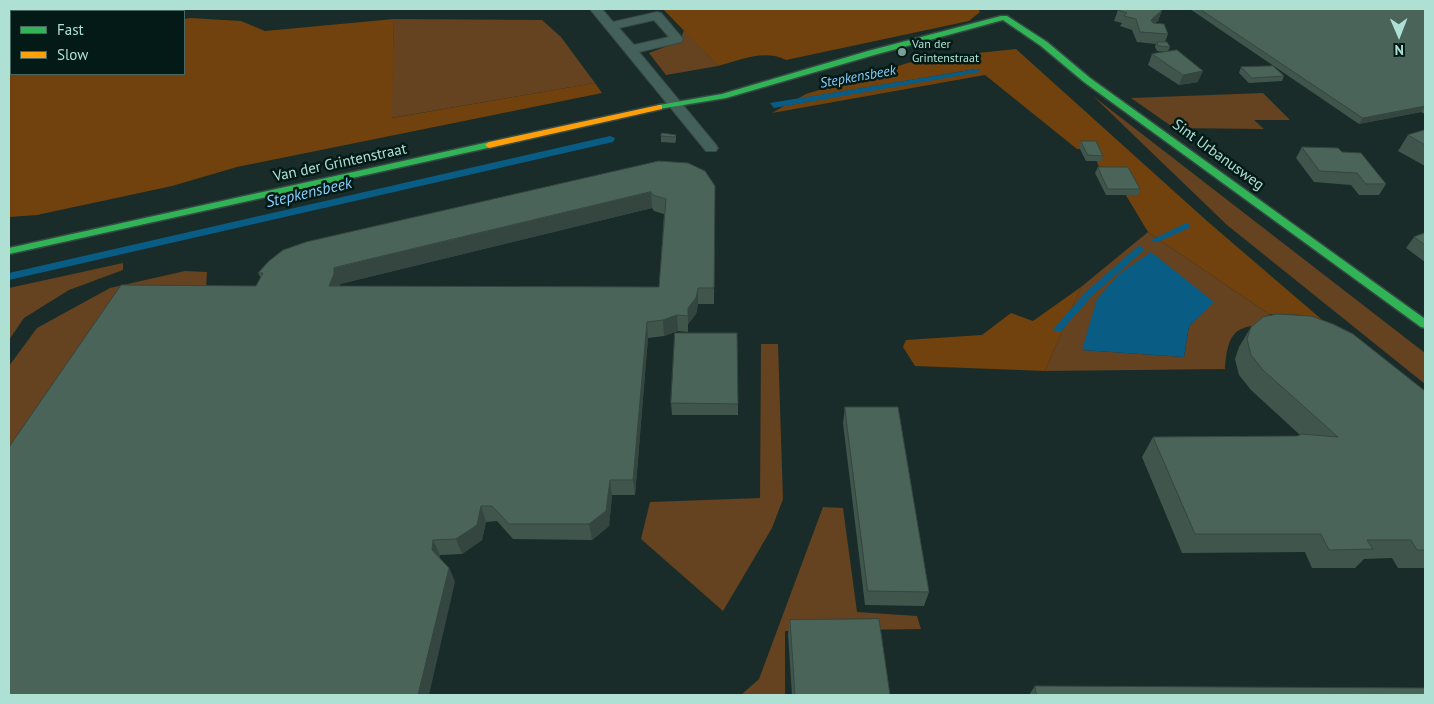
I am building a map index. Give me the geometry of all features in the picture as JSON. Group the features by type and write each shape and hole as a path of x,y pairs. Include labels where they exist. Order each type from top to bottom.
{"street":[{"name":"Van der Grintenstraat","path":"9,251 677,103 780,68 871,52 1007,13"},
{"name":"Sint Urbanusweg","path":"1007,13 1088,80 1425,324"}],"lane":[{"path":"596,9 677,103 711,148"},
{"path":"611,26 657,16 677,39 631,50"}],"shaded area":[{"path":"663,9 978,9 980,12 969,21 786,60 769,55 761,55 718,66"},
{"path":"185,19 241,21 265,31 394,19 392,118 595,83 602,93 237,167 172,186 37,215 9,217 9,31 10,75 185,75"},
{"path":"394,19 542,20 561,37 595,83 391,118"},
{"path":"684,30 718,66 666,75 649,53 680,41"},
{"path":"1016,49 1207,221 1327,324 1303,315 1269,314 1148,232 1121,187 1099,167 1092,149 1077,149 985,75 772,113 784,106 980,70 976,69 797,99 806,94 921,59"},
{"path":"1263,93 1290,120 1254,120 1264,129 1174,128 1131,98"},
{"path":"1093,96 1425,353 1425,384 1227,225"},
{"path":"1148,232 1269,314 1280,325 1246,327 1239,330 1229,344 1225,369 1045,371 1081,287","holes":["1213,302 1189,326 1184,357 1082,350"]},
{"path":"123,263 123,270 69,290 24,318 9,340 9,288"},
{"path":"185,271 207,272 206,289 9,447 9,366 37,328 110,288"},
{"path":"1081,287 1045,371 915,366 903,347 906,340 982,335 1011,313 1033,321"},
{"path":"761,344 778,344 783,499 772,528 723,611 641,539 650,502 760,498"},
{"path":"823,507 843,508 857,612 917,616 921,629 785,631 785,695 741,695 759,679"}],"water":[{"path":"976,69 980,70 980,72 774,108 770,103"},
{"path":"610,136 615,138 613,142 9,280 9,273"},
{"path":"1151,252 1214,302 1189,326 1184,357 1082,350 1097,299 1119,274"}],"building":[{"path":"32,9 125,9 124,10 30,10"},
{"path":"1200,9 1425,9 1425,106 1363,118"},
{"path":"1118,10 1162,10 1151,20 1153,23 1164,24 1168,34 1140,32 1136,19 1124,16 1127,13"},
{"path":"1157,42 1167,42 1170,47 1159,46"},
{"path":"1177,50 1203,71 1183,75 1152,54"},
{"path":"1273,66 1284,76 1252,78 1241,67"},
{"path":"1425,130 1425,145 1408,135"},
{"path":"662,133 676,135 674,137 661,136"},
{"path":"1081,141 1096,141 1103,156 1088,155"},
{"path":"1302,147 1338,148 1342,152 1361,153 1386,184 1366,184 1357,173 1320,171"},
{"path":"659,161 688,163 705,171 715,186 714,288 698,288 696,298 688,308 688,316 677,315 663,320 647,322 633,480 610,480 606,511 589,524 509,524 492,506 481,506 477,525 456,539 433,540 432,550 449,568 418,695 9,695 9,447 121,285 256,286 263,273 258,273 269,261 283,250 306,242","holes":["651,192 653,195 666,199 659,287 329,286 334,274 334,268"]},
{"path":"1098,167 1128,167 1140,189 1108,189"},
{"path":"1425,233 1425,245 1414,237"},
{"path":"1277,314 1311,316 1353,334 1425,391 1425,550 1417,550 1411,540 1367,540 1373,549 1329,550 1321,534 1195,534 1153,437 1297,436 1302,434 1338,437 1263,370 1251,355 1247,339 1251,327 1263,317"},
{"path":"675,333 737,333 738,404 671,403"},
{"path":"845,407 898,407 929,592 868,591"},
{"path":"879,619 890,695 795,695 790,620"},
{"path":"1035,686 1425,688 1425,695 1037,695"}],"waterway":[{"path":"1155,240 1186,226"},
{"path":"1058,329 1090,293 1140,249"}],"traffic: fast":[{"path":"1004,18 1044,44 1087,80 1425,324"},
{"path":"659,107 723,96 871,53 1004,18"},
{"path":"9,251 489,145"}],"traffic: slow":[{"path":"489,145 659,107"}],"place":[{"name":"Van der Grintenstraat","path":"902,52"}],"water label":[{"name":"Stepkensbeek","path":"858,77"},
{"name":"Stepkensbeek","path":"309,193"}]}
